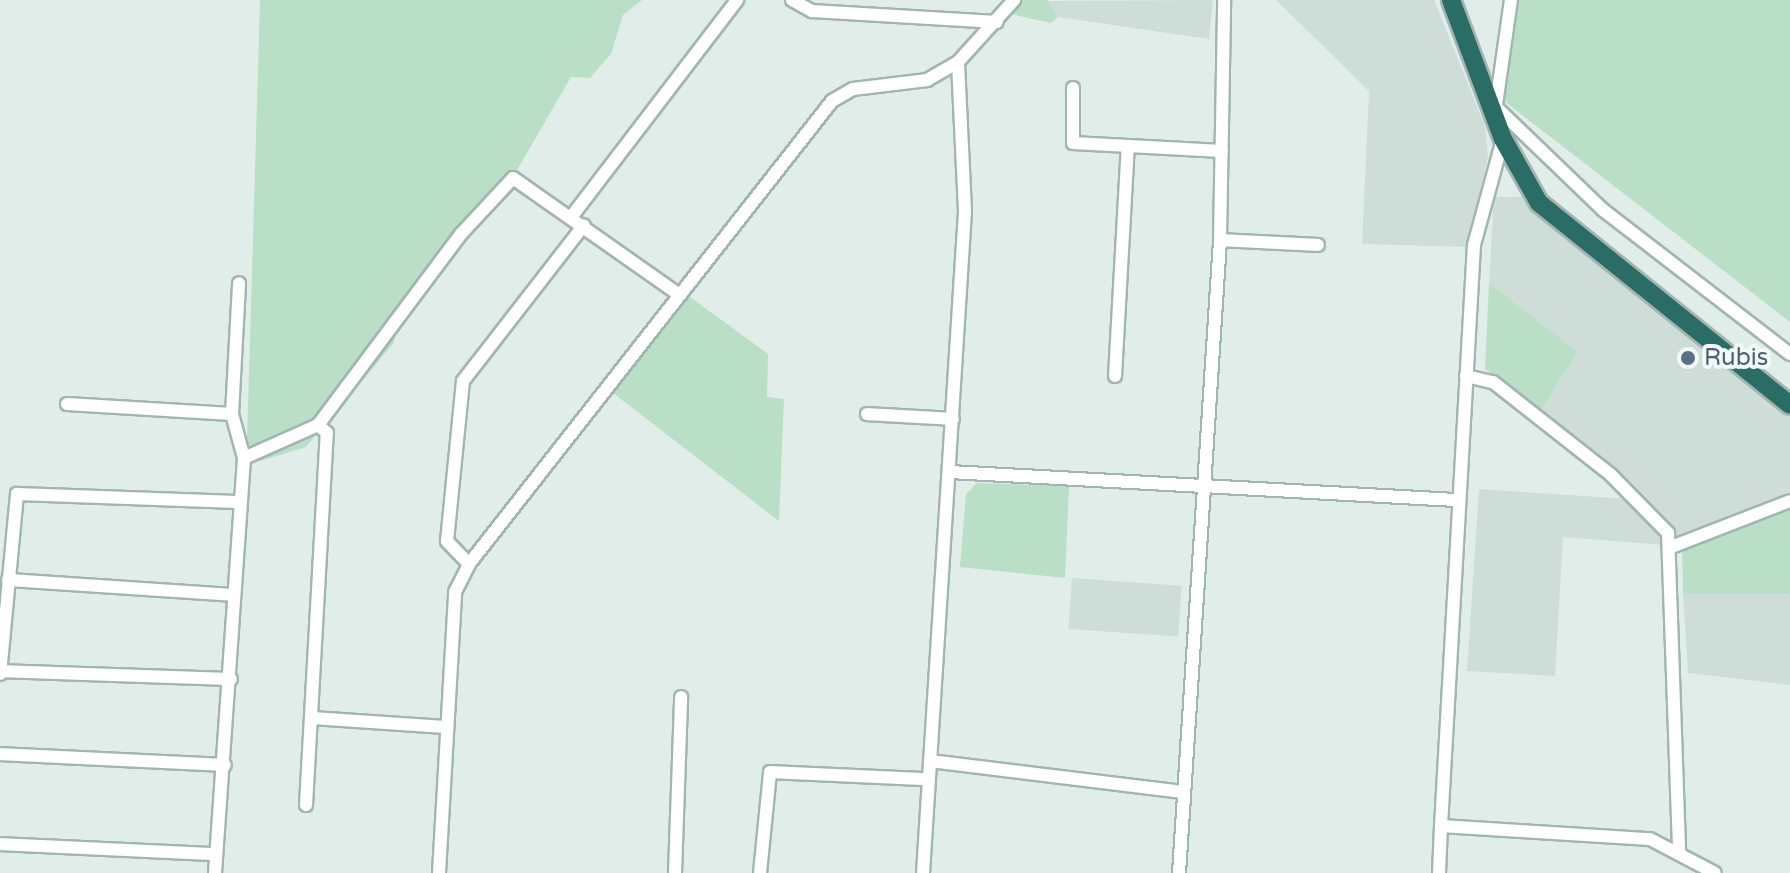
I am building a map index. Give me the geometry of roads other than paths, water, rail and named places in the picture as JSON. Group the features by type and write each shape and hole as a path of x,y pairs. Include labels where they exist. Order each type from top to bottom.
{"highway":[{"path":"1451,0 1503,139 1539,203 1570,233 1790,405"}],"street":[{"path":"572,216 737,0"},
{"path":"792,0 812,11 997,22"},
{"path":"894,15 896,0"},
{"path":"439,873 455,592 469,564 678,294 841,94 916,85 958,62 1014,0"},
{"path":"1179,873 1200,484 1220,240 1224,0"},
{"path":"1511,0 1495,112 1603,210 1790,354"},
{"path":"923,873 965,211 958,62"},
{"path":"1073,88 1073,143 1222,151"},
{"path":"1439,873 1455,500 1474,245 1503,139"},
{"path":"1115,376 1128,147"},
{"path":"244,458 318,425 461,234 513,178 572,216 678,294"},
{"path":"469,564 447,541 463,381 584,225"},
{"path":"1220,240 1318,245"},
{"path":"215,873 231,679 238,502 244,458 232,414 239,283"},
{"path":"1466,376 1493,382 1611,475 1674,546 1679,851"},
{"path":"67,404 232,414"},
{"path":"867,414 953,419"},
{"path":"306,805 327,433 318,425"},
{"path":"950,472 1455,500"},
{"path":"231,679 0,672 20,492 238,502"},
{"path":"1674,546 1790,501"},
{"path":"8,580 234,595"},
{"path":"675,873 681,697"},
{"path":"311,718 447,727"},
{"path":"0,754 225,765"},
{"path":"930,761 1183,792"},
{"path":"760,873 770,772 927,779"},
{"path":"1441,826 1650,839 1679,851 1715,873"},
{"path":"0,844 216,854"}],"place":[{"name":"Rubis","path":"1688,358"}]}
